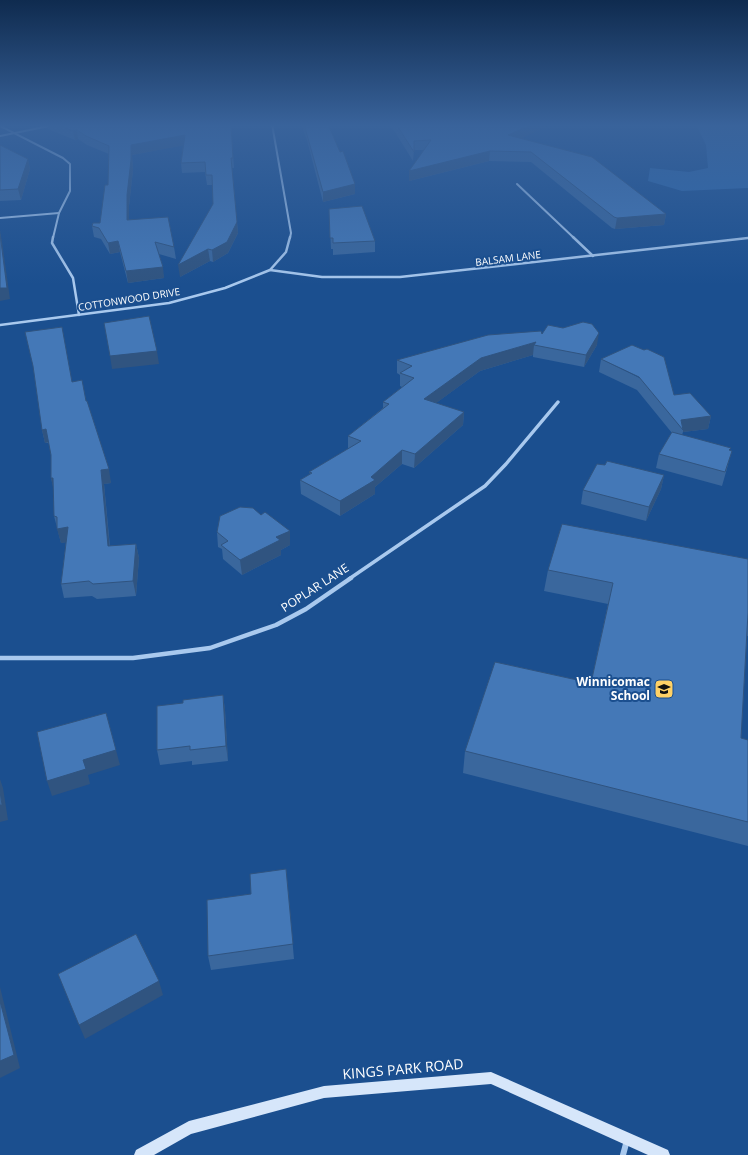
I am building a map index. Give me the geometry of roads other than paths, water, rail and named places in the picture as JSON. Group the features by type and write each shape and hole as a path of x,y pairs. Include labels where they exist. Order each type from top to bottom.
{"street":[{"path":"70,178 70,191 59,213 52,243 73,278 80,315"},
{"name":"COTTONWOOD DRIVE","path":"0,325 169,303 225,288 270,270 286,252 291,233 281,178"},
{"path":"517,184 592,256"},
{"path":"0,218 59,213"},
{"name":"BALSAM LANE","path":"270,270 322,277 400,277 748,238"},
{"name":"POPLAR LANE","path":"0,658 133,658 210,648 276,625 306,609 485,486 506,464 558,402"},
{"name":"KINGS PARK ROAD","path":"141,1155 189,1128 324,1092 491,1078 663,1155"},
{"path":"623,1155 627,1138"}],"place":[{"name":"Winnicomac School","path":"664,689"}]}
